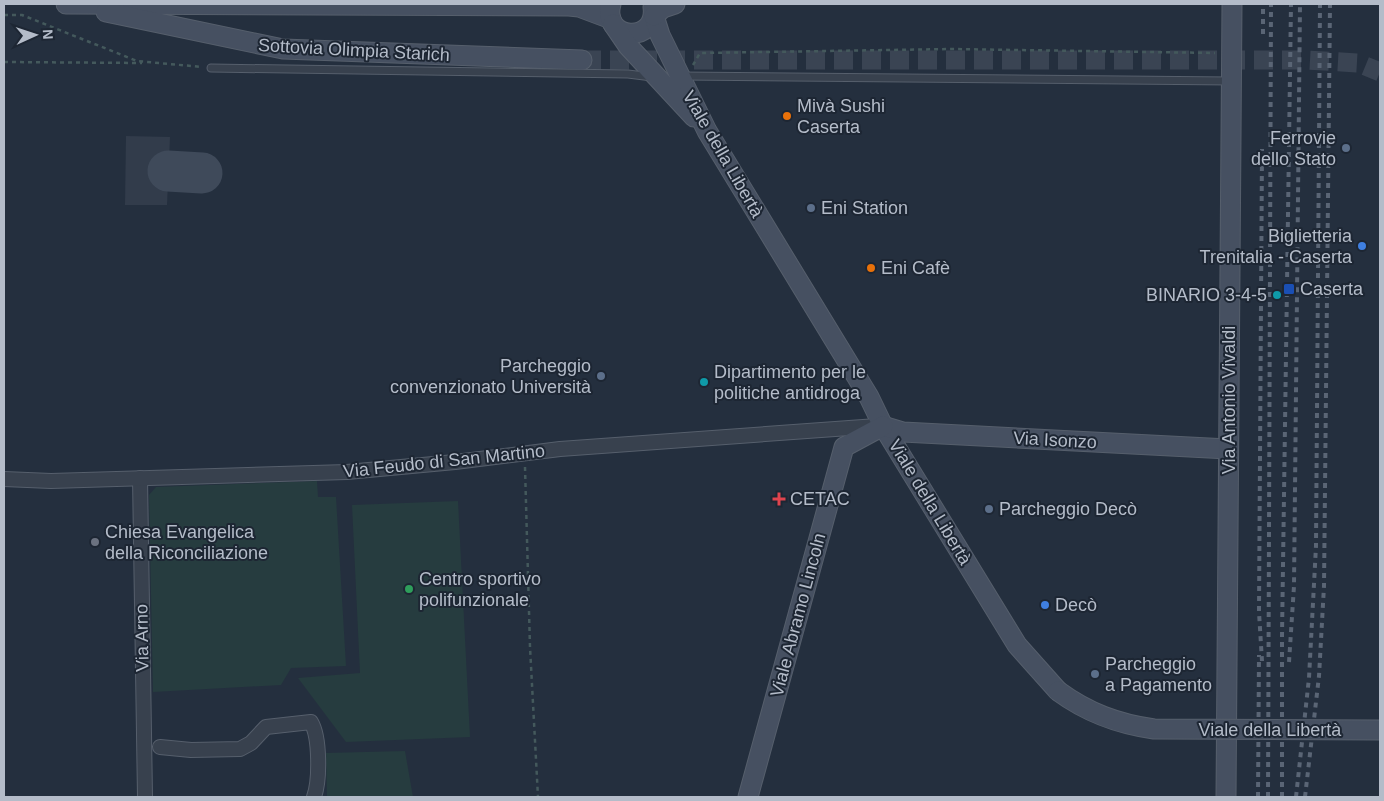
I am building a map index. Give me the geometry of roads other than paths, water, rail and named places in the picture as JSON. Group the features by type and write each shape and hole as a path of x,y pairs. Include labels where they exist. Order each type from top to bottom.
{"street":[{"path":"66,4 569,6 611,16 625,33 640,33 651,23 653,10 674,4"},
{"name":"Sottovia Olimpia Starich","path":"71,4 283,49 582,60"},
{"name":"Via Antonio Vivaldi","path":"1226,797 1232,4"},
{"name":"Viale della Libertà","path":"653,10 707,130 869,397 883,426 1017,645 1058,691 1094,714 1130,726 1154,729 1380,730"},
{"path":"611,16 620,37 707,130"},
{"name":"Via Isonzo","path":"883,426 903,432 1228,449"},
{"name":"Via Feudo di San Martino","path":"4,479 50,481 347,472 525,454 883,426"},
{"name":"Viale Abramo Lincoln","path":"748,797 844,447 883,426"},
{"name":"Via Arno","path":"140,478 145,797"},
{"path":"160,747 191,750 240,750 251,743 266,727 310,722 316,730 317,788 314,797"}],"lane":[{"path":"211,68 618,74 657,78"},
{"path":"684,76 1231,81"}],"tunnel":[{"path":"582,60 1306,60 1358,63 1380,72"}],"railway":[{"path":"1263,4 1263,34"},
{"path":"1268,797 1271,4"},
{"path":"1282,797 1282,636 1291,4"},
{"path":"1289,662 1294,586 1300,4"},
{"path":"1296,797 1309,678 1316,546 1320,4"},
{"path":"1305,797 1319,676 1324,586 1330,4"},
{"path":"1262,149 1259,612 1262,661"},
{"path":"1258,797 1259,655"}],"place":[{"name":"Mivà Sushi Caserta","path":"787,116"},
{"name":"Ferrovie dello Stato","path":"1346,148"},
{"name":"Eni Station","path":"811,208"},
{"name":"Biglietteria Trenitalia - Caserta","path":"1362,246"},
{"name":"Eni Cafè","path":"871,268"},
{"name":"Caserta","path":"1289,289"},
{"name":"BINARIO 3-4-5","path":"1277,295"},
{"name":"Parcheggio convenzionato Università","path":"601,376"},
{"name":"Dipartimento per le politiche antidroga","path":"704,382"},
{"name":"CETAC","path":"779,499"},
{"name":"Parcheggio Decò","path":"989,509"},
{"name":"Chiesa Evangelica della Riconciliazione","path":"95,542"},
{"name":"Centro sportivo polifunzionale","path":"409,589"},
{"name":"Decò","path":"1045,605"},
{"name":"Parcheggio a Pagamento","path":"1095,674"}]}
